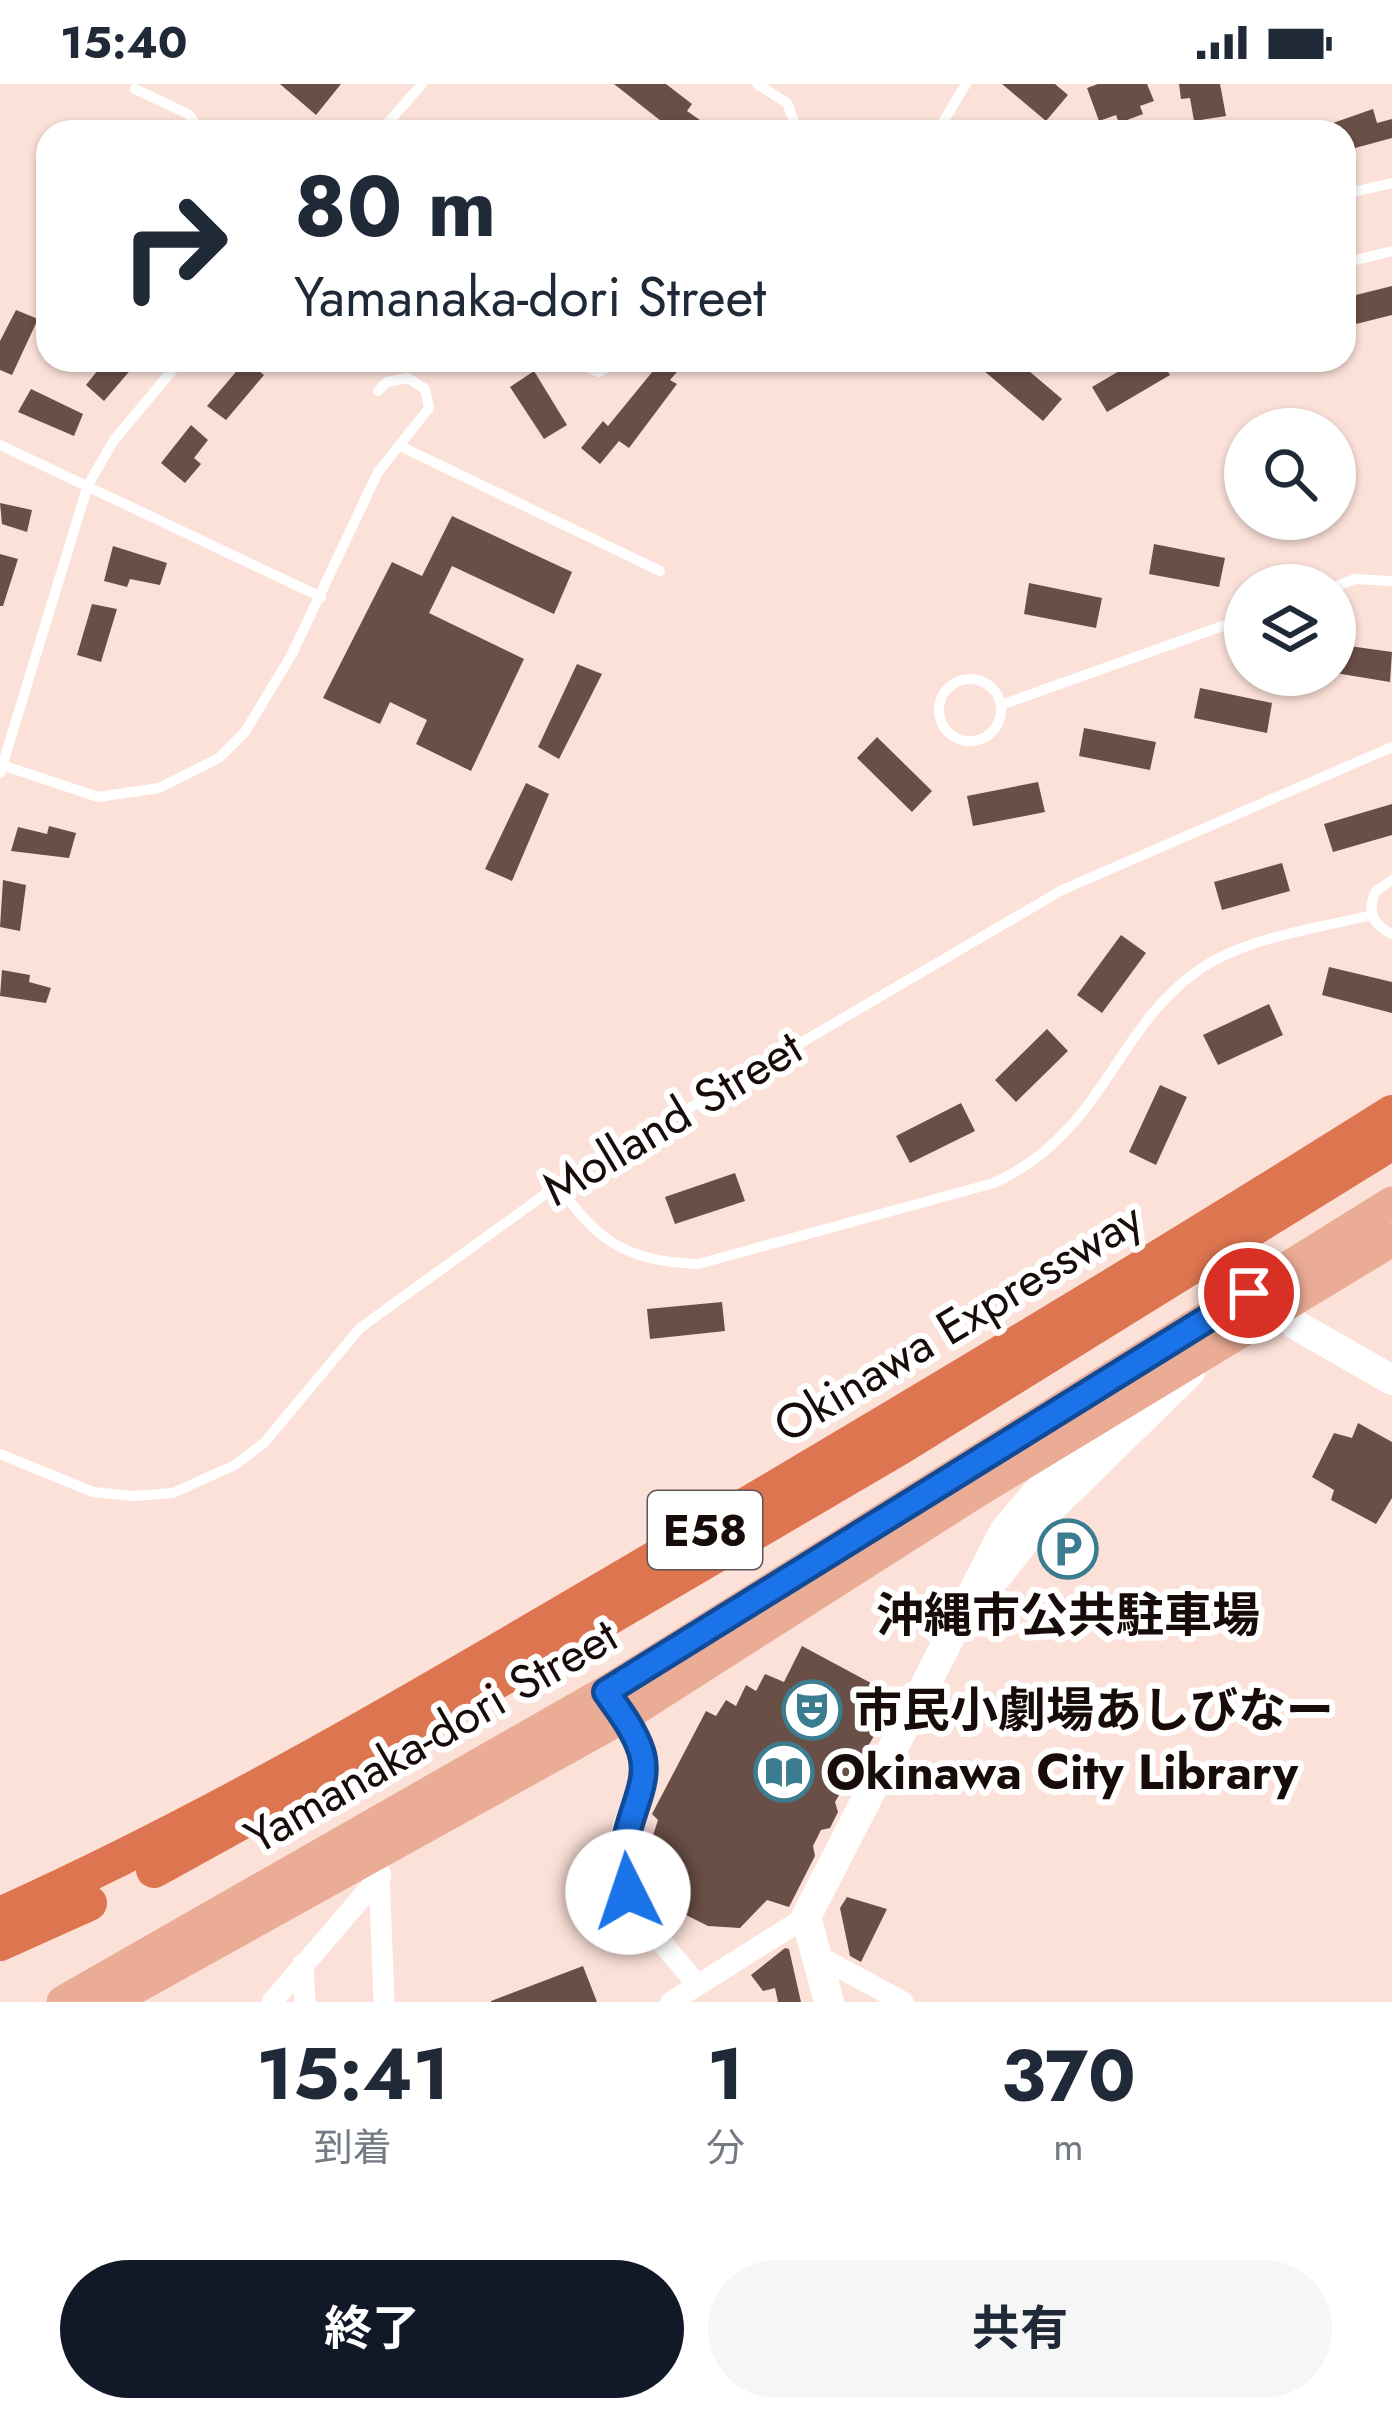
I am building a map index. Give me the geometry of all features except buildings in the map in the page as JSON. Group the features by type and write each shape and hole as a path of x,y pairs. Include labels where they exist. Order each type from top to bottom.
{"highway":[{"name":"Okinawa Expressway","path":"0,1916 176,1832 546,1623 886,1423 1392,1112"},
{"name":"Okinawa Expressway","path":"0,1943 188,1853 560,1646 1068,1346 1392,1142"}],"main road":[{"name":"Yamanaka-dori Street","path":"63,2002 117,1992 376,1865 1022,1436 1392,1203"},
{"name":"Yamanaka-dori Street","path":"117,1992 1123,1406 1392,1240"},
{"path":"32,2002 117,1992"}],"street":[{"path":"1285,1308 1296,1324 1392,1380"},
{"path":"963,1619 1123,1406 1142,1360"},
{"path":"1022,1436 1054,1425 1098,1396 1123,1406"},
{"path":"671,2002 806,1917 1006,1530 1123,1406"},
{"path":"972,1494 992,1496 1002,1504 1006,1530"},
{"path":"615,1704 643,1754 642,1789 624,1830 619,1860 628,1892 697,1985"},
{"path":"272,2002 376,1865"},
{"path":"376,1865 384,2002"},
{"path":"806,1917 829,2002"},
{"path":"820,1957 903,2002"},
{"path":"303,1964 305,2002"}],"lane":[{"path":"390,120 422,84"},
{"path":"757,84 787,103 793,120"},
{"path":"944,120 966,84"},
{"path":"135,89 193,120"},
{"path":"1356,191 1392,183"},
{"path":"1356,260 1392,251"},
{"path":"171,372 114,440 88,484 1,769 98,797 133,796 219,758 244,732 321,597 378,472 424,418 429,397 408,378 387,382 378,391"},
{"path":"0,445 321,597"},
{"path":"400,446 660,571"},
{"path":"1356,579 1392,580"},
{"path":"1001,705 1224,625"},
{"path":"973,679 995,691 1001,705 996,728 968,741 946,730 939,707 952,684 973,679"},
{"name":"Molland Street","path":"0,1454 93,1492 173,1493 204,1481 264,1443 360,1328 558,1185 1062,890 1392,747"},
{"path":"1372,915 1376,891 1392,880"},
{"path":"558,1185 587,1227 609,1244 668,1263 698,1264 994,1183 1027,1168 1075,1125 1191,976 1241,948 1372,915"},
{"path":"1372,915 1392,934"}],"place":[{"name":"沖縄市公共駐車場","path":"1068,1549"},
{"name":"市民小劇場あしびなー","path":"812,1710"},
{"name":"Okinawa City Library","path":"784,1772"}],"route":[{"path":"628,1892 619,1860 624,1830 642,1789 643,1754 606,1692 1249,1293"}]}
